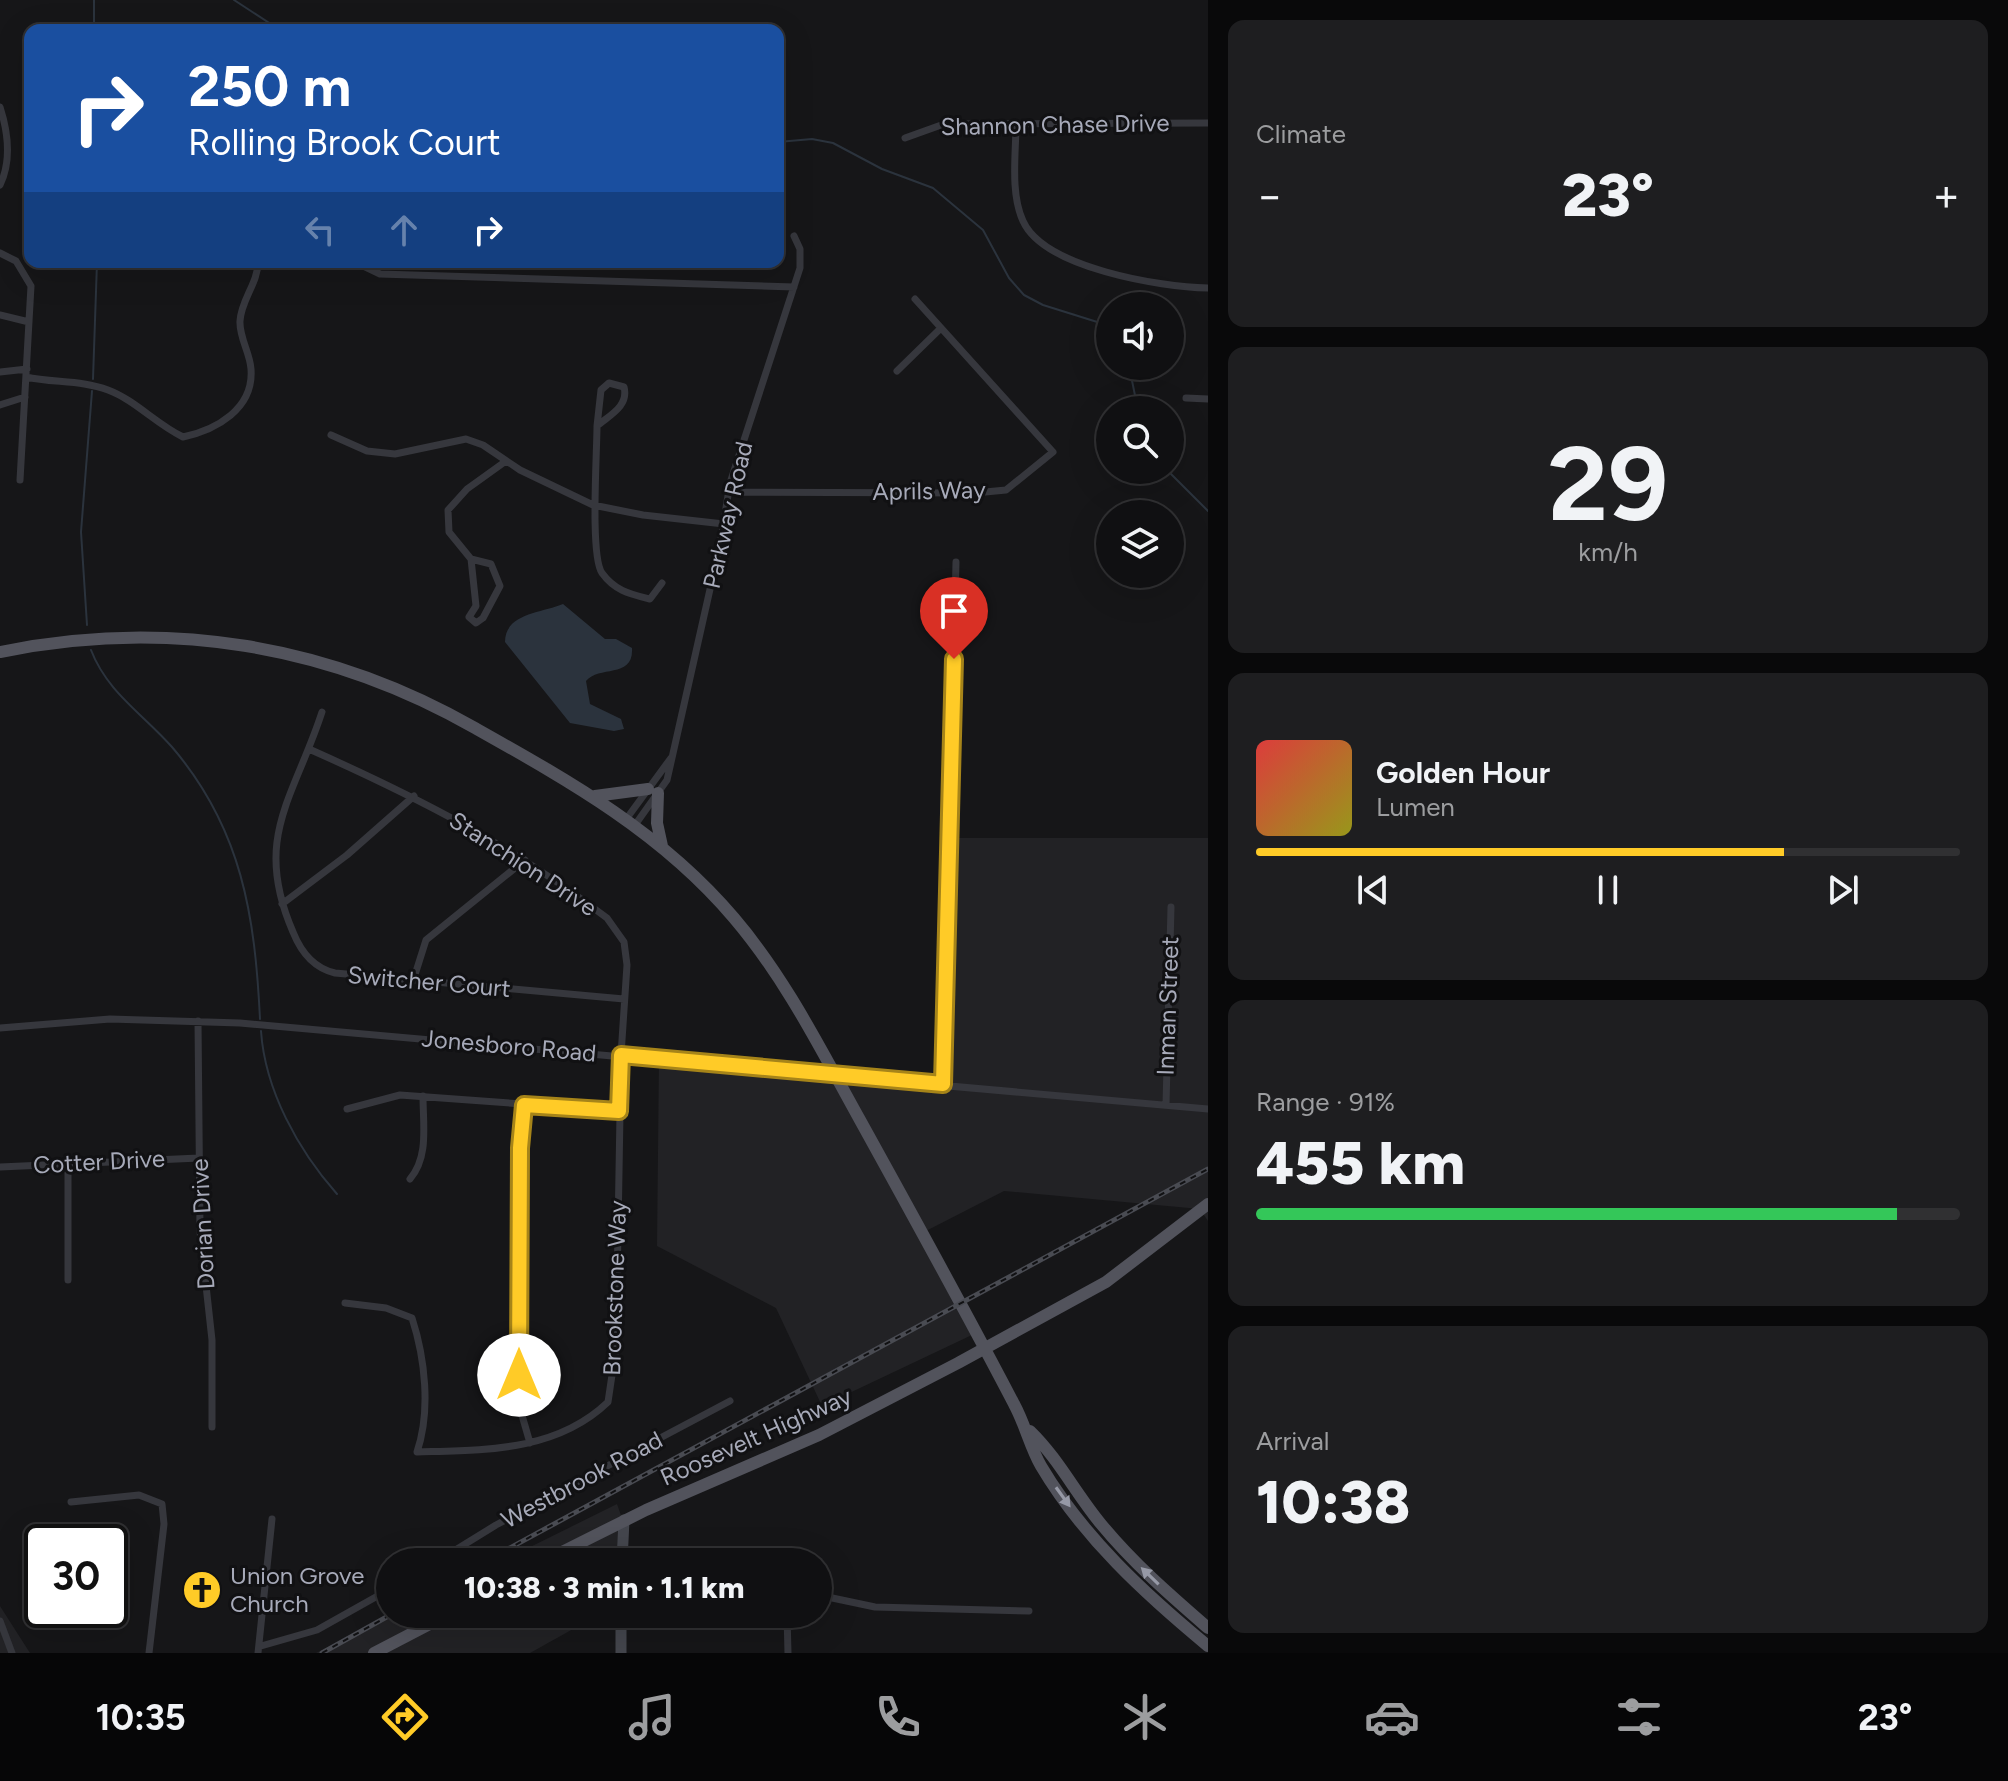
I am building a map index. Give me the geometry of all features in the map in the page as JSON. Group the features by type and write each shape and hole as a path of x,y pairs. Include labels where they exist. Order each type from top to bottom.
{"main road":[{"path":"0,652 91,638 138,635 194,637 282,650 325,662 409,693 595,796 662,846 712,894 757,947 791,995 1028,1428 1038,1462 1104,1549 1143,1592 1208,1646"},
{"path":"595,796 653,791 662,846"},
{"name":"Roosevelt Highway","path":"569,1548 624,1520 819,1435 1106,1282 1208,1204"},
{"path":"1028,1428 1046,1447 1087,1506 1120,1546 1208,1628"},
{"path":"374,1653 398,1648 428,1628"}],"street":[{"path":"0,107 8,131 6,173 0,185"},
{"path":"1016,123 1018,209 1037,242 1067,260 1166,285 1208,288"},
{"name":"Shannon Chase Drive","path":"905,138 944,124 1208,123"},
{"name":"Parkway Road","path":"631,822 674,753 729,492 801,259 794,236"},
{"path":"0,253 16,261 28,276 31,286 20,480"},
{"path":"0,372 26,373 105,388 183,437 221,425 248,395 251,371 240,326 241,309 258,268"},
{"path":"368,268 380,274 794,287"},
{"name":"Aprils Way","path":"729,492 975,493 1006,490 1032,473 1053,452 915,299"},
{"path":"0,315 29,322"},
{"path":"897,371 941,328"},
{"path":"597,426 622,406 626,395 624,387 609,383 601,390 597,426 593,505 600,570 615,587 650,599 662,583"},
{"path":"0,405 25,397"},
{"path":"1186,398 1208,399"},
{"path":"331,435 367,451 387,454 466,439 593,505 724,524"},
{"path":"471,559 491,564 500,586 483,618 476,623 469,617 476,606 471,559 449,532 448,510 467,489 506,461"},
{"path":"943,1084 956,562"},
{"name":"Switcher Court","path":"322,712 309,749 295,776 281,822 274,869 282,904 299,948 319,968 335,973 413,981 624,999"},
{"name":"Stanchion Drive","path":"309,749 414,796 525,860 616,927 627,955 621,1055"},
{"path":"282,904 347,855 414,796"},
{"path":"413,981 426,940 525,860"},
{"name":"Inman Street","path":"1166,1105 1171,907"},
{"name":"Jonesboro Road","path":"0,1028 110,1019 198,1021 621,1055 1208,1109"},
{"name":"Dorian Drive","path":"198,1021 200,1231 212,1340 212,1427"},
{"name":"Brookstone Way","path":"345,1303 386,1308 412,1318 423,1358 422,1435 417,1452 509,1449 593,1415 608,1402 616,1348 621,1055"},
{"path":"347,1109 400,1095 619,1111"},
{"path":"410,1179 420,1168 423,1151 423,1096"},
{"path":"524,1105 520,1148 519,1405 530,1443"},
{"name":"Cotter Drive","path":"0,1167 199,1158"},
{"path":"68,1163 68,1280"},
{"name":"Westbrook Road","path":"459,1548 496,1525 730,1401"},
{"path":"71,1502 139,1495 162,1504 164,1524 149,1653"},
{"path":"272,1519 260,1650 317,1630 376,1597"},
{"path":"623,1548 624,1520"},
{"path":"832,1598 875,1607 1029,1611"},
{"path":"0,1621 12,1653"},
{"path":"621,1628 621,1653"},
{"path":"787,1628 788,1653"}],"shaded area":[{"path":"563,604 605,639 616,639 632,648 631,658 622,668 599,673 586,681 590,704 621,719 624,729 614,731 570,723 505,642 511,625 518,620"},
{"path":"946,838 1208,838 1208,1221 1200,1209 1004,1191 922,1233 974,1334 822,1406 776,1308 657,1246 659,1057 822,1074 937,1081"},
{"path":"617,1504 624,1524 623,1548 528,1548"},
{"path":"0,1606 30,1653 0,1653"},
{"path":"376,1623 376,1628 575,1628 530,1653 316,1653"}],"waterway":[{"path":"94,0 94,24"},
{"path":"234,0 271,24"},
{"path":"784,141 812,139 833,143 882,169 933,188 983,230 1009,278 1024,295 1043,305 1096,322"},
{"path":"93,379 97,268"},
{"path":"1132,380 1135,396"},
{"path":"87,625 81,532 92,391"},
{"path":"1181,484 1208,511"},
{"path":"91,650 106,678 172,747 215,810 229,842 248,909 260,1019"},
{"path":"261,1031 269,1075 286,1118 309,1158 337,1194"}],"railway":[{"path":"510,1548 1208,1169"},
{"path":"322,1653 376,1623"}],"place":[{"name":"Union Grove Church","path":"202,1590"}],"route":[{"path":"519,1375 520,1148 524,1105 619,1111 621,1055 943,1084 954,659"}]}
